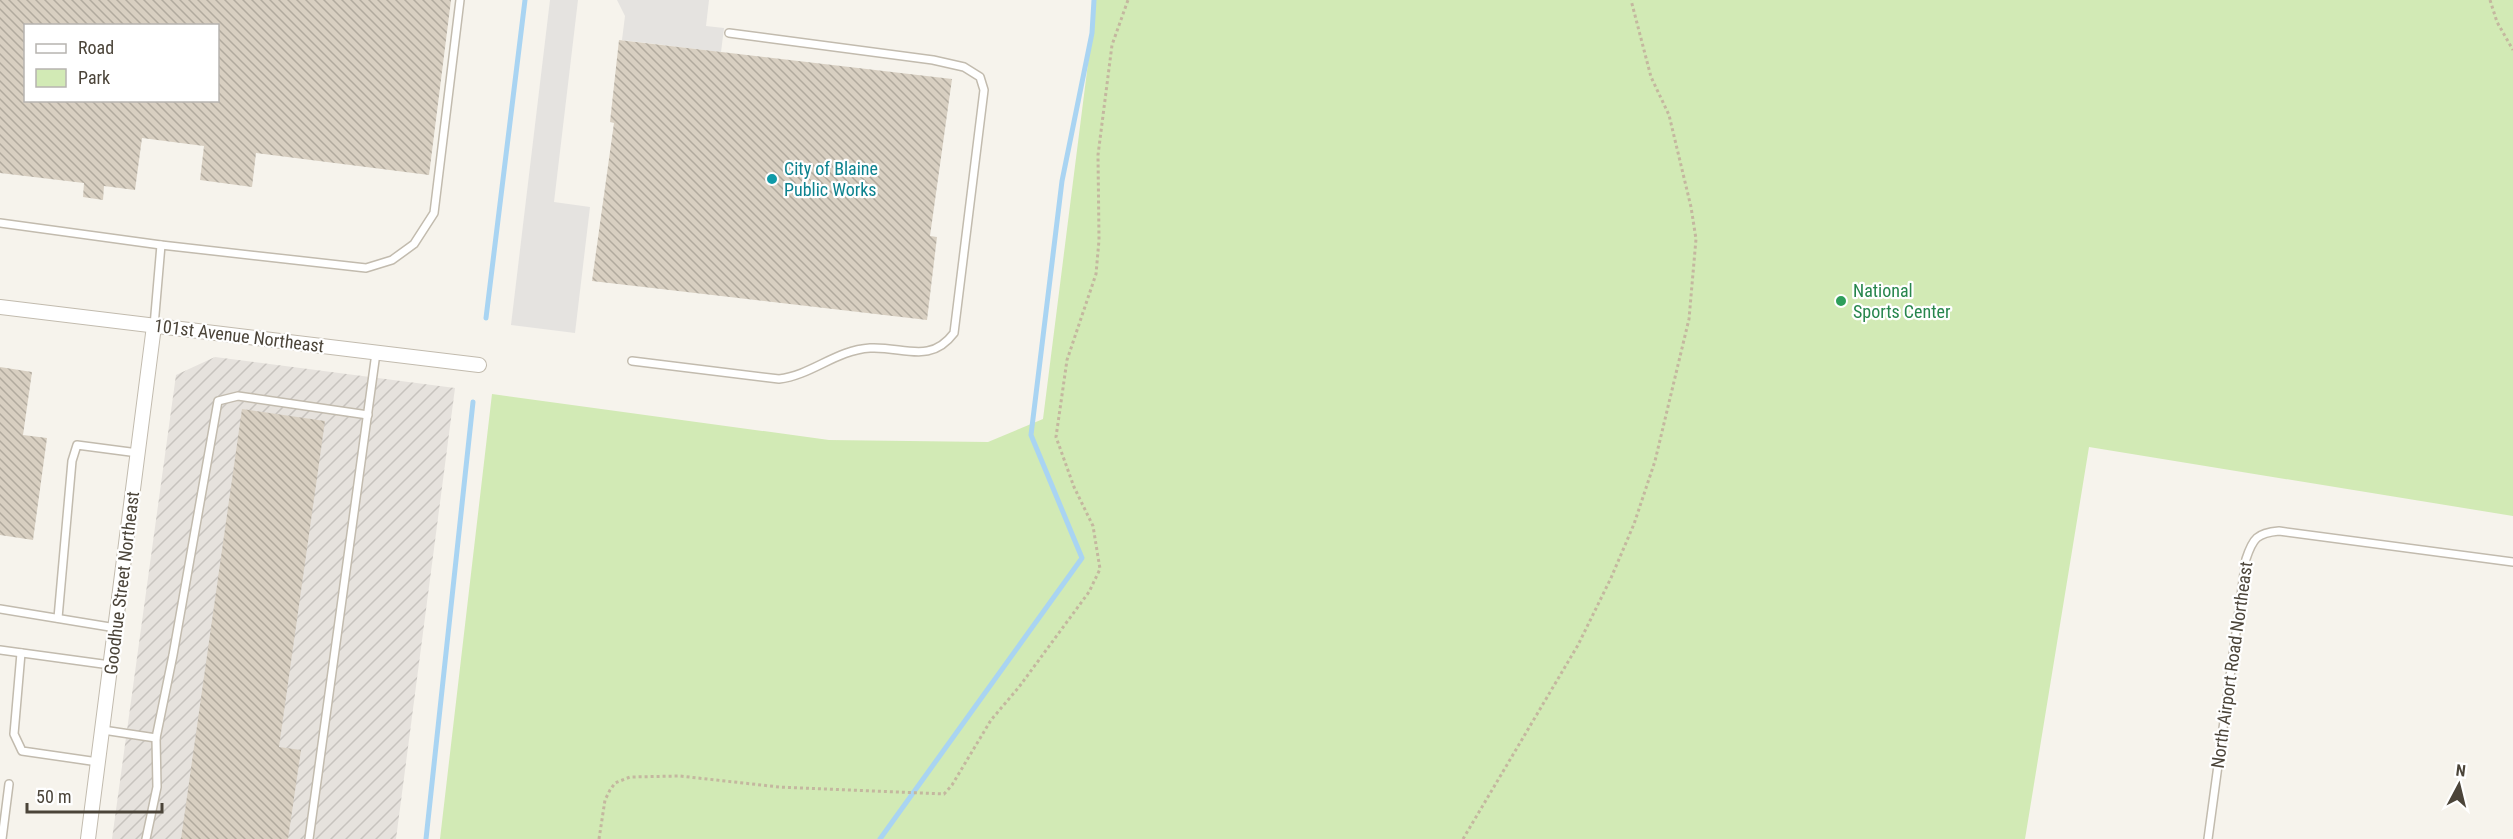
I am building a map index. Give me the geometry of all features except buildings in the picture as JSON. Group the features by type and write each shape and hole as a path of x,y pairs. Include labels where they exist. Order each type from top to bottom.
{"street":[{"name":"101st Avenue Northeast","path":"0,307 479,365"},
{"name":"Goodhue Street Northeast","path":"88,839 117,628 154,326"}],"lane":[{"path":"0,224 366,268 392,260 414,244 434,213 460,0"},
{"path":"632,361 780,379 798,377 846,352 870,348 926,353 945,346 954,333 984,90 980,77 964,67 933,60 729,33"},
{"path":"154,326 161,245"},
{"path":"309,839 376,353"},
{"path":"146,839 158,787 156,738 218,401 238,396 368,415"},
{"path":"58,618 72,460 76,445 138,453"},
{"name":"North Airport Road Northeast","path":"2208,839 2246,559 2251,543 2262,533 2279,531 2513,562"},
{"path":"0,609 117,628"},
{"path":"0,650 112,665"},
{"path":"21,653 14,734 22,751 98,762"},
{"path":"102,730 156,738"},
{"path":"2,839 9,784"}],"path":[{"path":"600,839 605,800 615,783 630,777 680,776 779,787 944,794 952,785 991,720 1019,687 1089,592 1100,569 1093,526 1074,487 1056,437 1067,360 1096,274 1099,240 1098,155 1112,45 1128,0"},
{"path":"1463,839 1578,645 1611,578 1634,524 1655,461 1689,319 1696,239 1691,207 1669,115 1651,77 1631,0"},
{"path":"2490,0 2497,22 2513,50"}],"shaded area":[{"path":"550,0 578,0 554,202 590,207 575,333 511,325"},
{"path":"617,0 709,0 706,26 724,28 721,52 622,40 625,16"},
{"path":"215,357 455,388 396,839 112,839 176,375"}],"green space":[{"name":"National Sports Center","path":"1096,0 2513,0 2513,516 2089,447 2025,839 440,839 492,394 829,440 988,442 1043,419"}],"waterway":[{"path":"486,318 525,0"},
{"path":"880,839 1082,558 1031,435 1062,181 1092,33 1094,0"},
{"path":"426,839 473,402"}],"place":[{"name":"City of Blaine Public Works","path":"772,179"},
{"name":"National Sports Center","path":"1841,301"}]}
